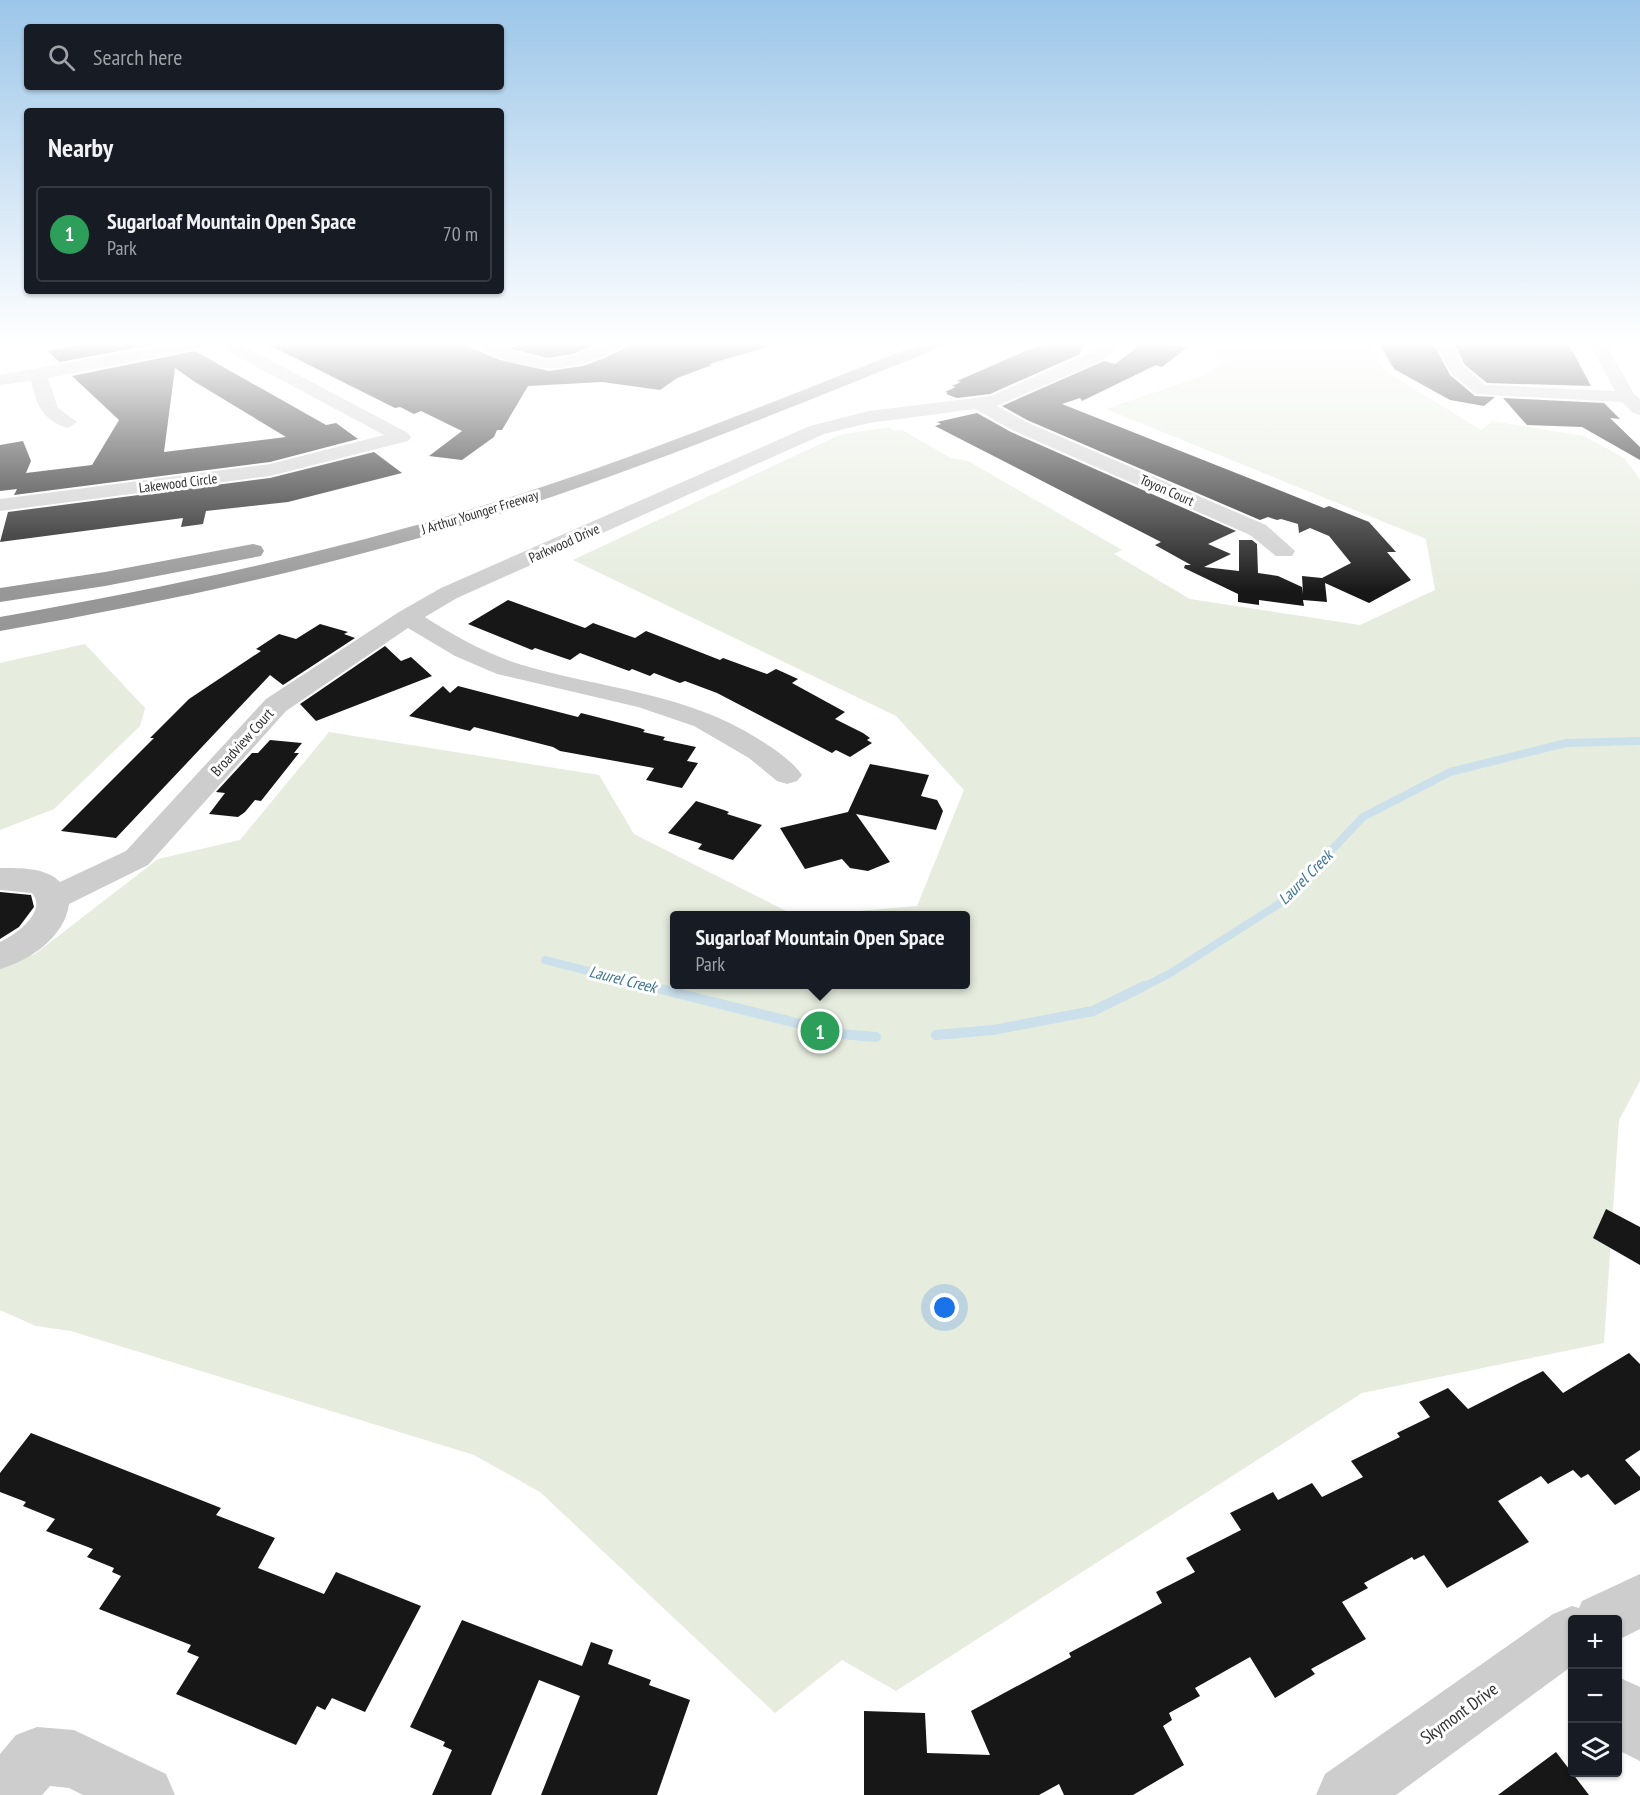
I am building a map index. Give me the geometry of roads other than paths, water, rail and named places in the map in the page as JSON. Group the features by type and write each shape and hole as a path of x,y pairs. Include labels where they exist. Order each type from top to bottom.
{"highway":[{"name":"J Arthur Younger Freeway","path":"0,604 166,574 335,536 481,495 683,425"},
{"name":"J Arthur Younger Freeway","path":"0,624 243,576 446,524 600,473 726,425"},
{"path":"632,444 652,435"},
{"path":"0,635 145,607 266,580 347,557 446,524"},
{"path":"0,595 105,579 335,536"}],"street":[{"name":"Lakewood Circle","path":"0,506 270,470 401,437 378,425"},
{"name":"Parkwood Drive","path":"408,617 449,593 817,430 838,425"},
{"name":"Toyon Court","path":"1017,425 1258,530 1284,551"},
{"path":"408,617 450,646 502,667 637,697 688,712 741,737 765,754 787,775"},
{"name":"Broadview Court","path":"54,898 137,858 276,705 408,617"},
{"path":"0,879 34,880 47,887 54,898 52,912 44,927 28,942 0,957"},
{"name":"Skymont Drive","path":"1614,1615 1640,1601"},
{"name":"Skymont Drive","path":"1346,1795 1568,1641"},
{"path":"1622,1711 1640,1731"},
{"path":"3,1795 37,1756 75,1760 144,1795"}],"waterway":[{"name":"Laurel Creek","path":"1141,988 1169,974 1282,902 1363,817 1450,772 1566,743 1640,741"},
{"name":"Laurel Creek","path":"545,960 655,988"},
{"name":"Laurel Creek","path":"649,986 840,1034 876,1037"},
{"name":"Laurel Creek","path":"936,1035 993,1030 1093,1011 1144,986"}],"place":[{"name":"Sugarloaf Mountain Open Space","path":"820,1031"}]}
